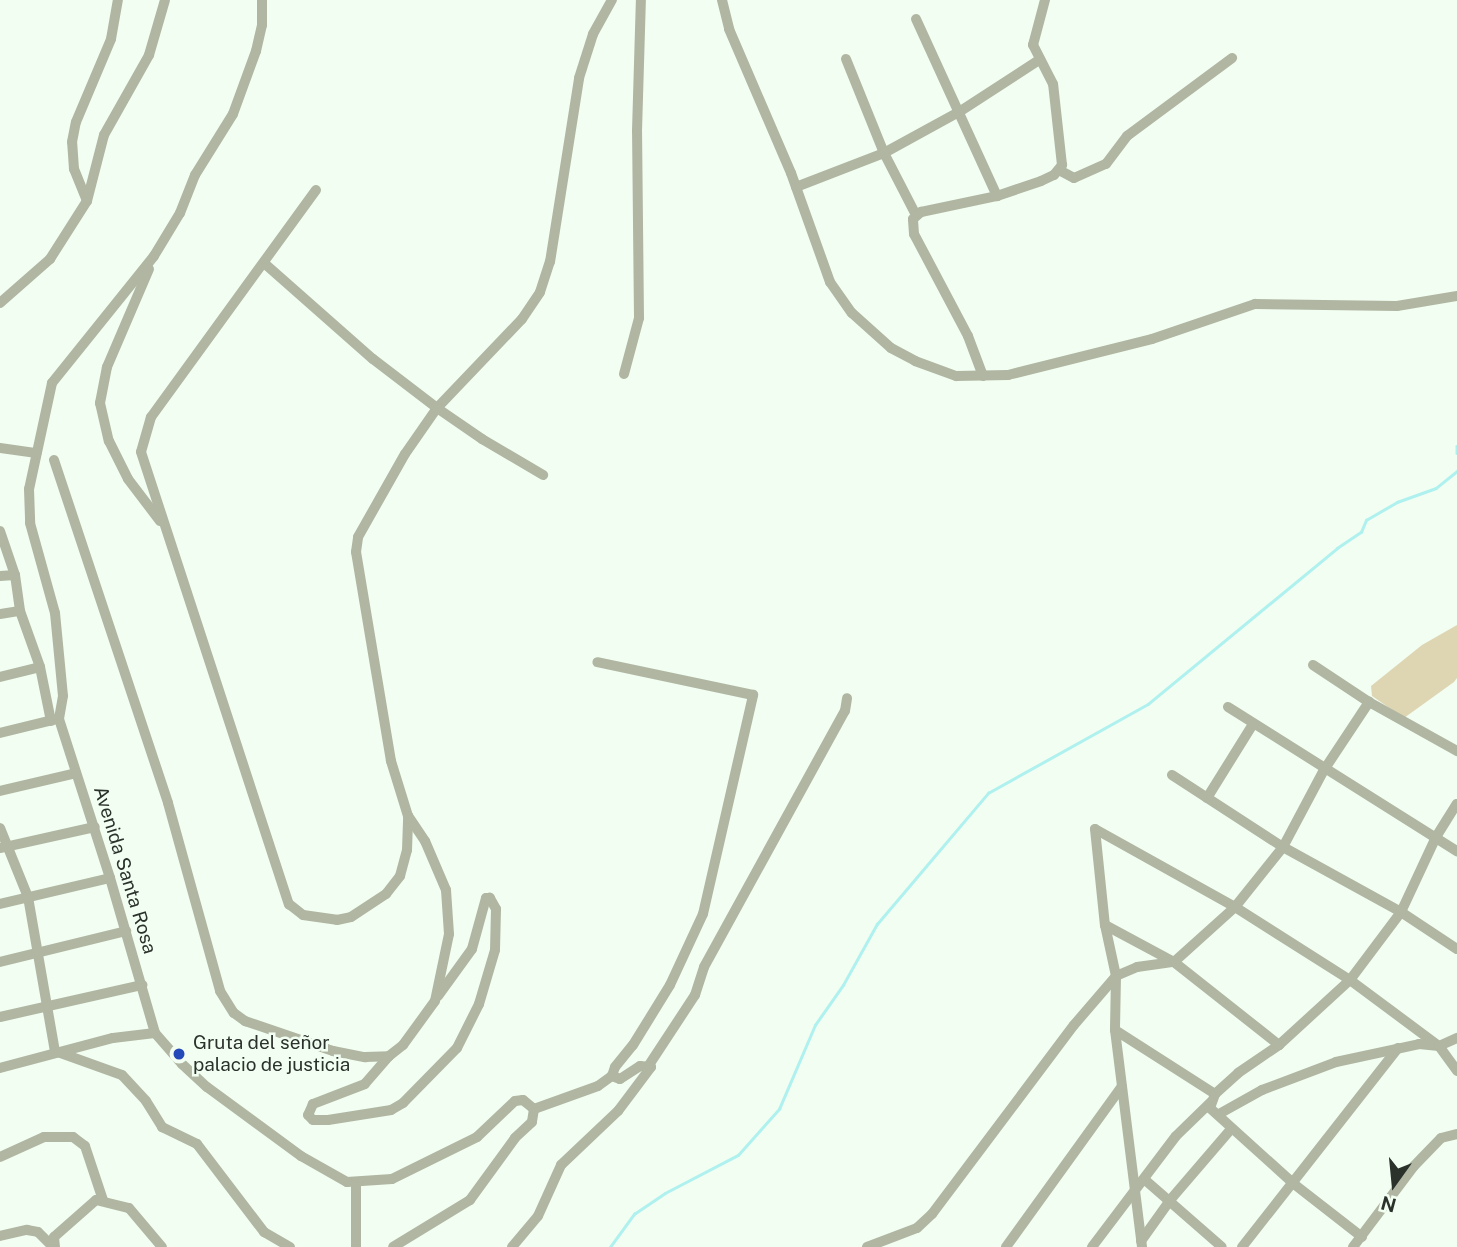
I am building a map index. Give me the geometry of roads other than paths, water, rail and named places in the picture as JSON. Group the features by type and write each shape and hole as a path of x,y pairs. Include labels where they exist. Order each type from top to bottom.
{"street":[{"path":"87,201 74,169 72,142 76,122 111,39 118,0"},
{"path":"0,303 50,259 92,192 104,135 149,55 165,0"},
{"path":"0,733 55,720 63,696 55,613 30,523 29,489 52,383 154,256 180,213 208,152 233,114 256,51 262,25 262,0"},
{"path":"435,1000 449,934 446,890 425,841 408,816 391,761 356,552 364,527 405,454 437,408 513,328 540,292 550,262 579,78 593,34 612,0"},
{"path":"624,374 639,318 638,131 641,0"},
{"path":"722,0 729,29 796,187 830,282 852,313 891,348 915,361 956,376 1008,375 1152,339 1255,304 1397,306 1457,296"},
{"path":"916,215 997,196 1041,181 1059,170 1062,165 1055,92 1034,45 1034,34 1045,0"},
{"path":"916,19 997,196"},
{"path":"1059,170 1074,178 1106,164 1127,136 1231,58"},
{"path":"846,59 884,153 916,215 914,234 968,336 983,376"},
{"path":"796,187 884,153 959,112 1039,60"},
{"path":"316,190 151,417 143,436 141,452 162,523 289,904 295,911 318,919 337,920 351,917 386,894 400,876 407,850 408,816"},
{"path":"154,256 107,367 100,403 108,441 128,479 162,523"},
{"path":"264,263 373,359 437,408 543,475"},
{"path":"0,448 37,453"},
{"path":"54,460 168,803 220,992 234,1013 245,1021 333,1051 365,1057 389,1056"},
{"name":"Avenida Santa Rosa","path":"0,531 15,575 20,611 55,720 94,827 155,1033"},
{"path":"0,576 15,575"},
{"path":"0,614 20,611"},
{"path":"534,1109 598,1086 612,1076 614,1067 633,1045 670,985 703,914 753,695 597,662"},
{"path":"1313,665 1369,702 1457,751"},
{"path":"0,677 40,667"},
{"path":"612,1076 620,1079 649,1065 695,995 704,967 845,711 847,698"},
{"path":"867,1247 917,1228 932,1214 1074,1025 1116,976 1137,967 1174,962 1235,907 1283,847 1324,770 1369,702"},
{"path":"1228,707 1324,770 1457,851"},
{"path":"1207,798 1253,724"},
{"path":"0,791 76,773"},
{"path":"1172,775 1283,847 1401,912 1457,949"},
{"path":"1092,1247 1176,1136 1238,1073 1279,1045 1350,980 1401,912 1436,837 1457,804"},
{"path":"4,848 94,827"},
{"path":"0,828 4,848 28,897 55,1051"},
{"path":"1142,1244 1115,1030 1116,976 1105,925 1095,829 1235,907 1350,980 1440,1046 1457,1071"},
{"path":"0,904 110,878"},
{"path":"486,898 490,898 496,909 495,950 480,1004 457,1048 403,1103 391,1110 313,1121 308,1115 313,1104 365,1084 389,1056 403,1045 472,949 486,898"},
{"path":"1105,925 1174,962 1279,1045"},
{"path":"0,962 126,931"},
{"path":"0,1017 142,985"},
{"path":"1115,1030 1213,1098"},
{"path":"0,1068 55,1051 113,1038 155,1033 207,1087 301,1156 330,1174 356,1182 392,1179 477,1137 515,1101 523,1100 534,1109"},
{"path":"1219,1114 1262,1090 1304,1073 1398,1048 1419,1044 1440,1046 1457,1038"},
{"path":"1242,1247 1398,1048"},
{"path":"55,1051 122,1075 146,1101 162,1127 197,1144 264,1232 290,1247"},
{"path":"512,1247 538,1216 561,1165 618,1111 650,1072 649,1065"},
{"path":"1006,1247 1122,1086"},
{"path":"1213,1098 1213,1112 1219,1114 1231,1129 1294,1184 1362,1237"},
{"path":"393,1247 470,1200 515,1138 531,1122 534,1109"},
{"path":"1142,1244 1171,1199 1231,1129"},
{"path":"1353,1247 1414,1166 1441,1138 1457,1133"},
{"path":"0,1157 44,1137 73,1136 85,1146 103,1200"},
{"path":"1144,1179 1171,1199 1222,1247"},
{"path":"356,1182 356,1247"},
{"path":"54,1247 54,1237 96,1200 129,1209 162,1247"},
{"path":"0,1236 27,1230 38,1232 54,1247"}],"waterway":[{"path":"1457,446 1457,453"},
{"path":"610,1247 634,1214 665,1193 738,1155 779,1109 815,1025 843,985 877,924 988,793 1148,704 1337,548 1361,532 1366,520 1397,502 1436,488 1457,471"}],"place":[{"name":"Gruta del señor palacio de justicia","path":"179,1054"}]}
